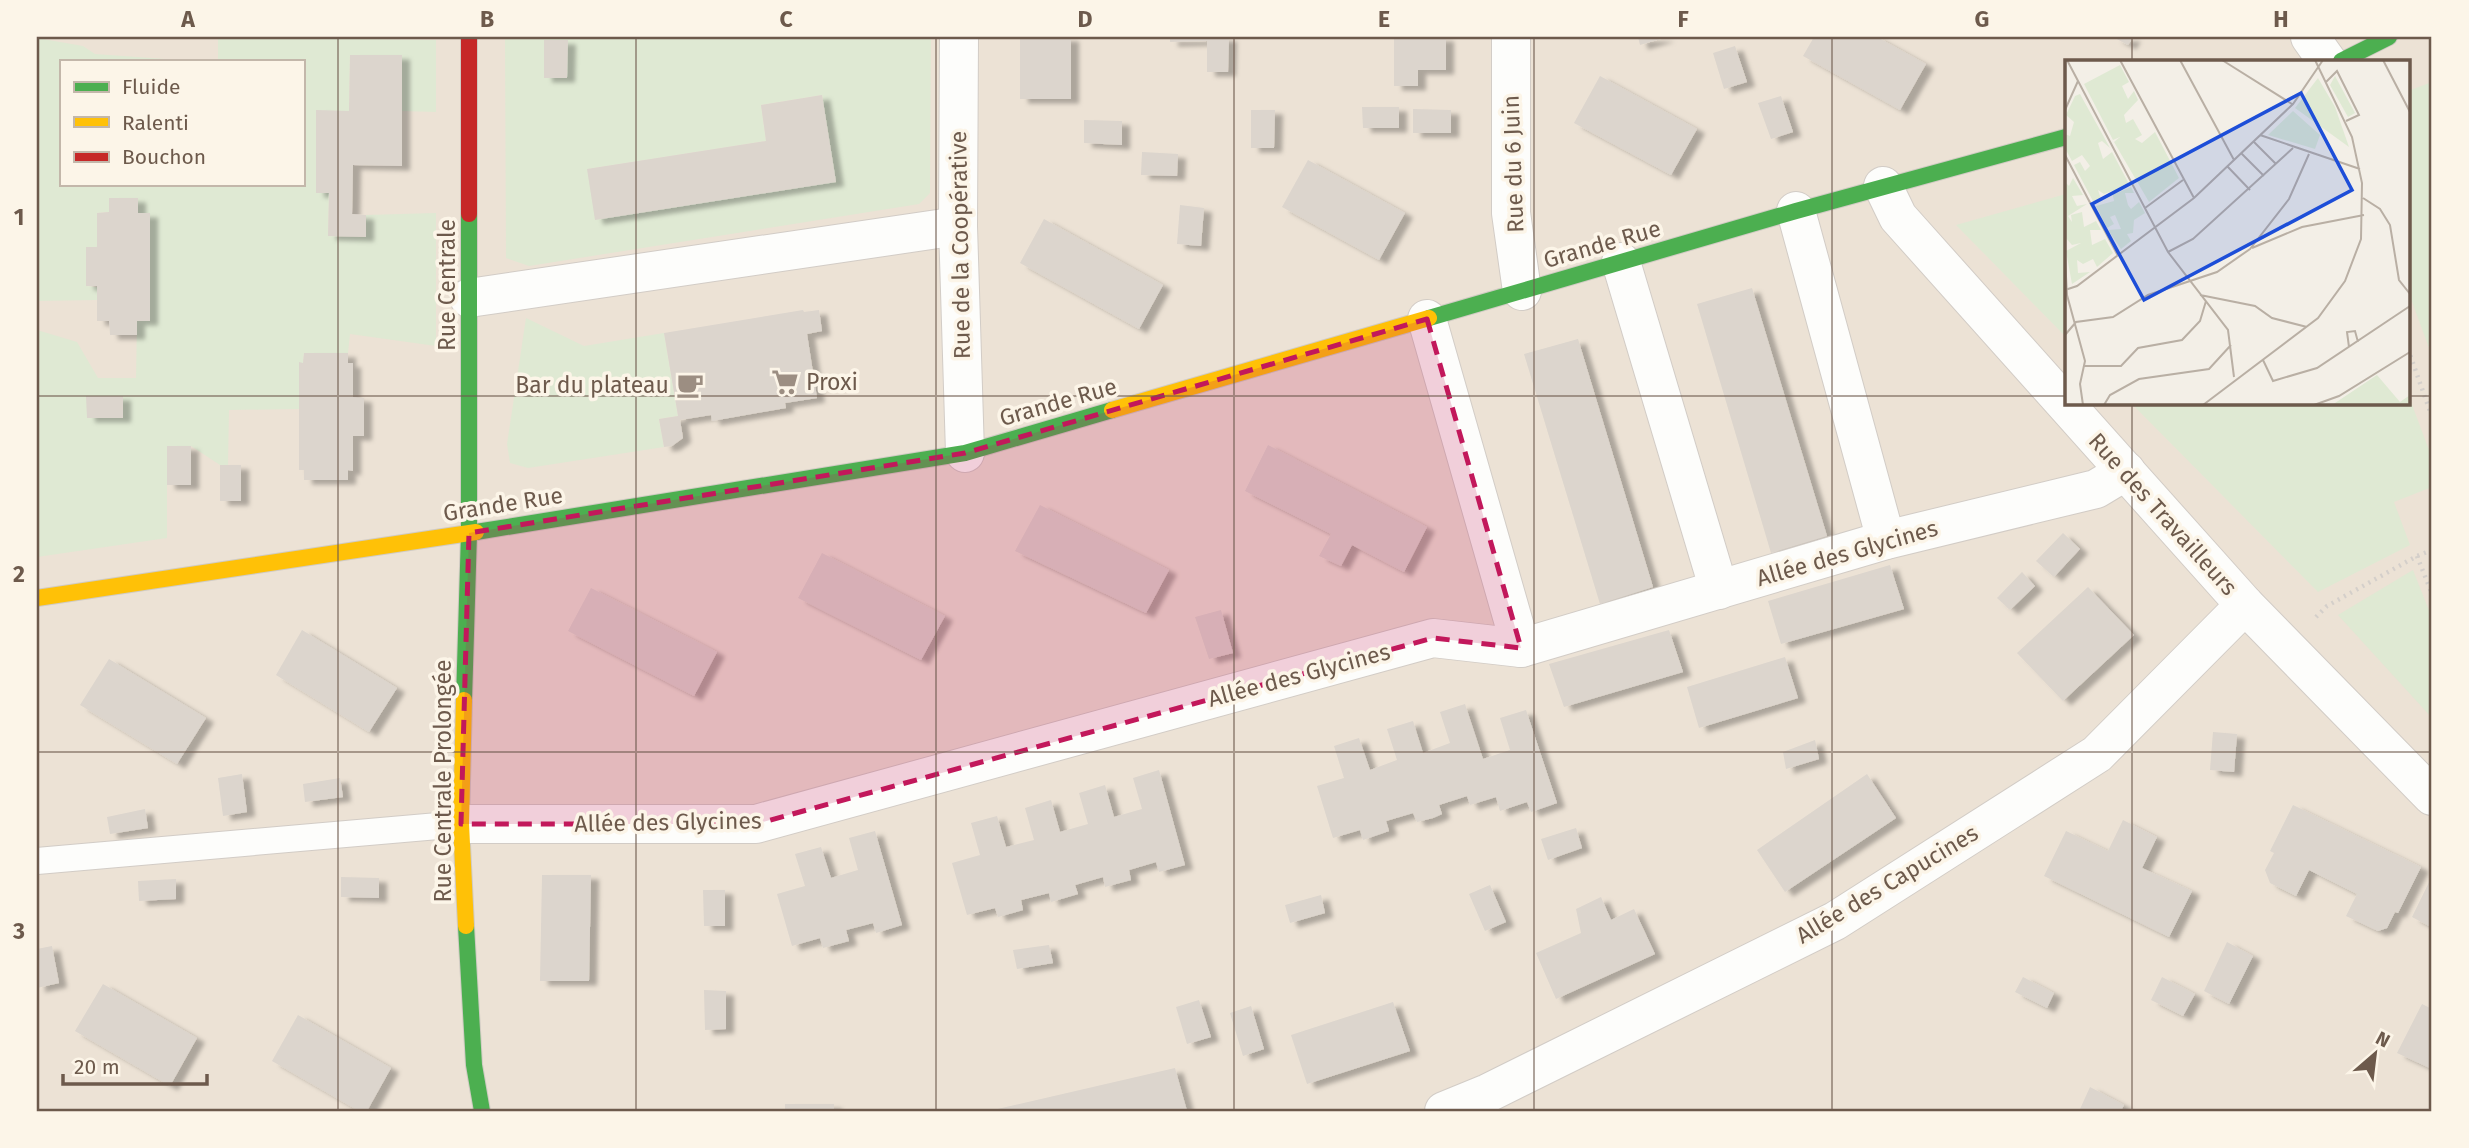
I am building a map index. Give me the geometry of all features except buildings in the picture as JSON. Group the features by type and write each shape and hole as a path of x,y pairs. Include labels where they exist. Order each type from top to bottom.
{"street":[{"name":"Rue Centrale","path":"469,37 469,533"},
{"name":"Rue de la Coopérative","path":"959,37 958,226 965,453"},
{"name":"Rue du 6 Juin","path":"1511,37 1511,213 1522,291"},
{"path":"2310,37 2326,60"},
{"path":"2343,60 2389,37"},
{"name":"Grande Rue","path":"37,598 469,533 965,453 1883,186 2065,138"},
{"name":"Rue des Travailleurs","path":"1883,186 1898,217 2065,403"},
{"path":"1796,211 1886,540"},
{"path":"469,298 958,226"},
{"path":"1621,262 1719,590"},
{"path":"1427,319 1521,649"},
{"name":"Rue des Travailleurs","path":"2066,404 2245,605 2432,796"},
{"name":"Allée des Glycines","path":"461,824 756,824 1433,638 1521,649 1886,540 2096,489 2126,471"},
{"name":"Rue Centrale Prolongée","path":"469,533 461,824 474,1065 482,1111"},
{"name":"Allée des Capucines","path":"1444,1111 1488,1102 1835,921 2097,754 2245,605"}],"lane":[{"path":"37,861 461,824"}],"path":[{"path":"2410,355 2432,417"},
{"path":"2287,648 2327,606 2432,550"},
{"path":"2417,556 2432,594"}],"highlighted area":[{"path":"1427,319 1521,648 1433,638 756,824 461,824 469,533 965,453"}],"shaded area":[{"path":"37,37 2432,37 2432,1111 37,1111"}],"green space":[{"path":"218,37 436,40 436,112 402,111 402,55 350,55 349,111 316,111 316,192 329,193 328,236 365,237 366,215 436,213 436,346 350,334 348,353 304,353 303,363 299,363 299,409 229,410 228,465 220,465 191,446 167,446 167,538 37,557 37,330 77,342 98,378 136,378 137,321 150,321 150,213 138,213 109,198 109,212 97,213 97,247 86,248 86,286 97,287 97,300 37,301 37,38 83,46 95,54 165,59 60,60 60,186 304,186 304,60 218,60","holes":["87,396 123,417 87,418"]},
{"path":"505,37 931,37 930,193 919,204 529,266 506,258","holes":["822,95 835,182 588,169 766,141 761,105"]},
{"path":"2432,82 2432,356 2410,296 2410,90"},
{"path":"2065,194 2065,336 1956,225"},
{"path":"526,318 584,346 664,333 678,416 659,419 664,447 528,468 510,463 507,444"},
{"path":"2410,399 2432,458 2432,487 2394,502 2410,545 2318,592 2132,404 2410,404"},
{"path":"2413,570 2432,618 2432,718 2338,615"}],"traffic: fast":[{"path":"2343,60 2389,37"},
{"path":"1429,318 1796,211 2065,137"},
{"path":"464,700 469,533 469,214"},
{"path":"476,532 965,453 1112,410"},
{"path":"466,926 474,1065 482,1111"}],"traffic: slow":[{"path":"1112,410 1429,318"},
{"path":"37,598 476,532"},
{"path":"464,700 461,824 466,926"}],"traffic: jam":[{"path":"469,37 469,214"}],"place":[{"name":"Proxi","path":"785,382"},
{"name":"Bar du plateau","path":"690,385"}]}
